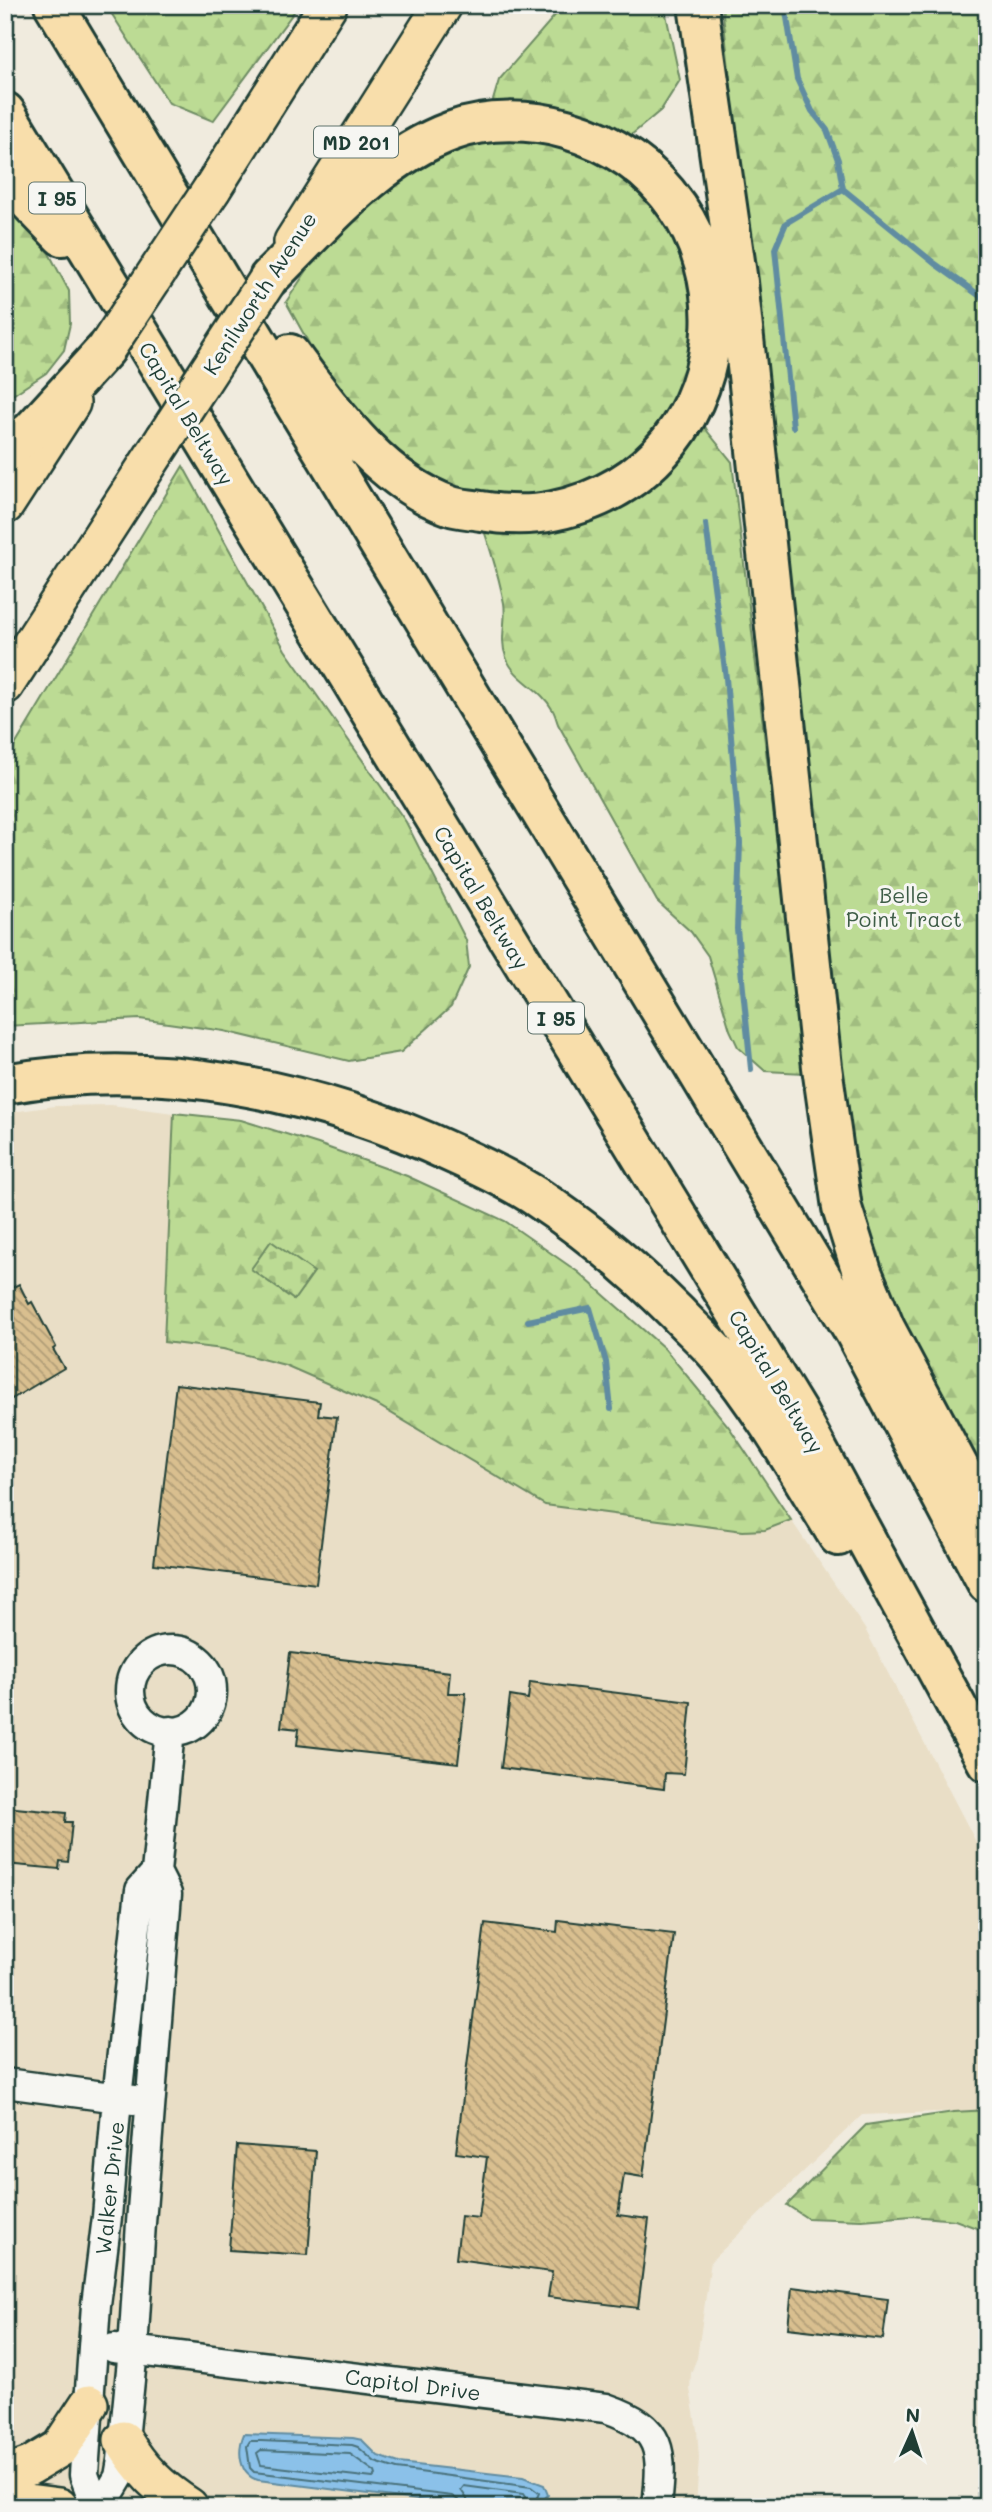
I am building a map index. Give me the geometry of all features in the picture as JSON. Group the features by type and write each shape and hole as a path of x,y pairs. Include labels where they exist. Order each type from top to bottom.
{"highway":[{"path":"54,5 855,1333 987,1583"},
{"path":"698,5 738,282 822,1067 842,1208 862,1272 885,1328 987,1520"},
{"name":"Capital Beltway","path":"5,112 798,1414 987,1762"},
{"path":"141,150 332,412 384,466 414,489 452,506 494,513 534,515 578,506 613,491 647,465 676,432 695,401 706,367 712,331 711,297 704,259 689,224 662,187 628,157 590,136 548,124 492,122 453,130 412,150 371,179 270,278"},
{"path":"5,177 108,284"},
{"path":"5,451 31,431 106,349"},
{"path":"5,1084 83,1075 151,1076 217,1082 277,1092 341,1109 410,1133 484,1168 538,1198 605,1247 655,1291 717,1354 755,1405 987,1779"}],"main road":[{"path":"5,505 212,189 328,5"},
{"name":"Kenilworth Avenue","path":"5,685 270,278 443,5"},
{"path":"5,2475 30,2466 60,2448 89,2404"},
{"path":"123,2440 136,2461 163,2490 189,2507"},
{"path":"5,2500 60,2507"}],"street":[{"name":"Walker Drive","path":"156,1872 140,1890 93,2345 83,2475 99,2507 119,2477 133,2350 167,1894 156,1872 170,1731"},
{"path":"5,2082 150,2102"},
{"name":"Capitol Drive","path":"93,2345 606,2408 628,2416 644,2427 656,2441 661,2474 657,2507"}],"shaded area":[{"path":"111,1105 174,1113 164,1342 223,1349 285,1365 379,1406 765,1530 791,1520 865,1629 987,1863 987,2110 862,2115 711,2261 690,2389 699,2458 696,2507 60,2507 5,2500 5,1113 55,1106"}],"green space":[{"path":"106,5 299,5 213,121 169,103"},
{"path":"564,5 664,5 680,80 661,110 606,156 681,239 697,323 683,385 708,432 732,462 804,1073 765,1071 738,1047 730,1030 708,956 691,932 657,901 553,711 541,695 510,665 503,643 505,610 501,590 473,498 415,471 351,411 286,302 329,237 386,183 483,134 499,80"},
{"name":"Belle Point Tract","path":"722,5 987,5 987,1476 915,1346 889,1293 863,1220 846,1140"},
{"path":"5,198 44,244 69,291 70,324 64,350 46,373 5,400"},
{"path":"183,466 285,650 406,822 466,940 469,967 451,1007 401,1052 349,1061 224,1031 140,1019 5,1026 5,762"},
{"path":"174,1113 241,1120 318,1144 407,1176 505,1221 578,1272 665,1349 729,1427 791,1520 765,1530 743,1531 545,1505 379,1406 285,1365 223,1349 164,1342"},
{"path":"271,1241 314,1272 294,1300 251,1269"},
{"path":"987,2110 987,2232 955,2220 912,2216 862,2220 807,2218 787,2205 866,2125"}],"water":[{"path":"244,2434 353,2438 362,2440 378,2456 399,2463 523,2477 544,2485 548,2495 533,2507 472,2507 258,2480 247,2473 241,2462"}],"building":[{"path":"19,1284 29,1304 32,1302 64,1368 5,1403 5,1291"},
{"path":"176,1384 320,1402 318,1415 337,1417 316,1584 154,1564"},
{"path":"290,1653 450,1672 448,1693 466,1693 458,1763 297,1745 299,1729 281,1727"},
{"path":"530,1682 691,1702 684,1774 665,1773 664,1789 501,1768 510,1696 528,1699"},
{"path":"5,1807 66,1813 65,1822 72,1822 68,1862 60,1861 59,1869 5,1864"},
{"path":"558,1920 674,1934 643,2177 624,2174 618,2215 649,2219 638,2308 548,2297 552,2272 456,2259 461,2216 479,2218 487,2157 456,2153 485,1923 557,1932"},
{"path":"237,2145 316,2151 308,2255 229,2250"},
{"path":"792,2287 888,2299 883,2339 788,2328"}],"waterway":[{"path":"785,5 797,79 812,111 827,130 838,160 843,189 934,263 987,301"},
{"path":"793,427 775,249 786,223 843,189"},
{"path":"706,524 726,678 740,843 737,929 751,1069"},
{"path":"528,1321 590,1308 606,1362 611,1409"}]}
